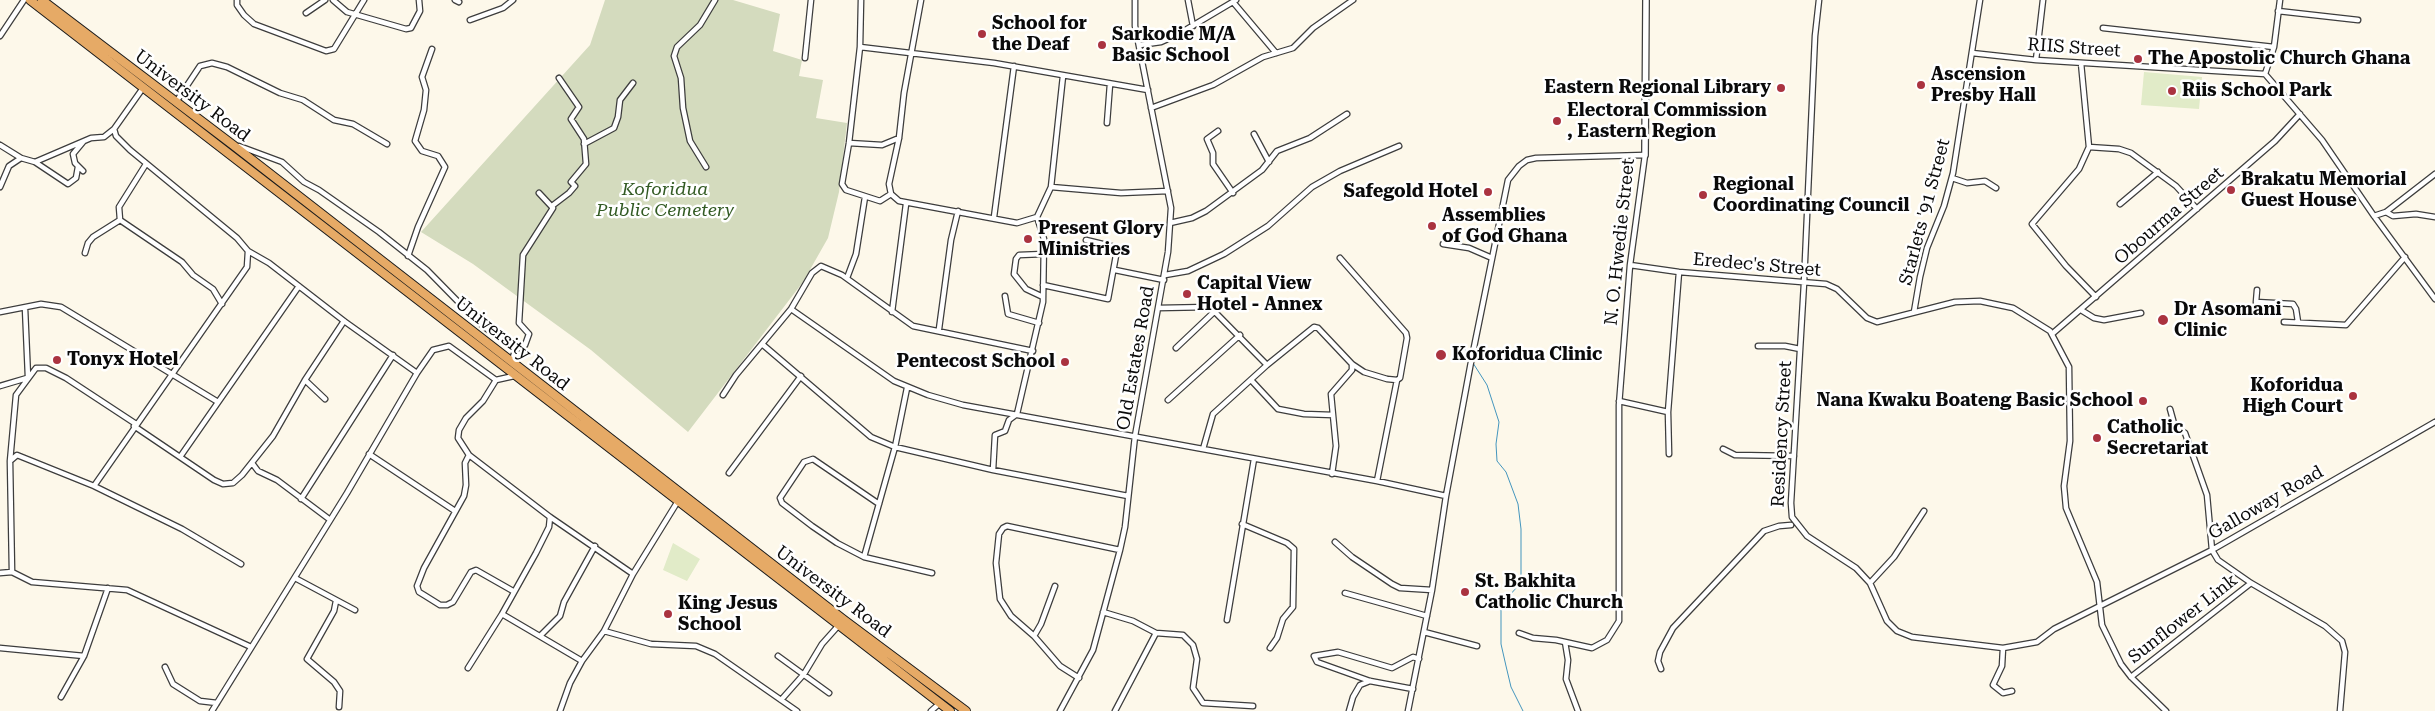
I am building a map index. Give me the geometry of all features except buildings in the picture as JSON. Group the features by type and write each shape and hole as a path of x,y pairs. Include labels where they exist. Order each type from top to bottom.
{"highway":[{"name":"University Road","path":"30,0 678,501 841,623 966,711"},
{"name":"University Road","path":"42,0 232,145 432,302 512,361 950,711"}],"street":[{"path":"0,36 2,27 24,0"},
{"path":"237,0 240,10 254,24 326,51 334,49 364,0"},
{"path":"306,13 325,0"},
{"path":"333,0 347,12 410,29 420,11 419,0"},
{"path":"470,20 503,8 513,0"},
{"path":"706,167 690,141 683,108 681,78 674,56 677,47 700,25 715,0"},
{"path":"805,58 811,0"},
{"path":"861,0 860,47 843,188 880,201 891,194"},
{"path":"921,0 899,138 889,184 891,194 906,204 994,217 1017,223 1037,218"},
{"name":"Old Estates Road","path":"1060,711 1093,650 1120,550 1135,436 1165,278 1171,208 1135,26 1135,0"},
{"path":"1188,0 1193,26"},
{"path":"1151,108 1213,85 1263,56 1294,48 1313,28 1353,0"},
{"name":"N. O. Hwedie Street","path":"1520,633 1533,638 1556,640 1592,648 1607,640 1619,621 1619,401 1630,265 1645,154 1646,0"},
{"name":"Residency Street","path":"1819,0 1814,45 1804,283 1791,503 1792,517 1807,536 1856,568 1870,583 1887,621 1897,631 1912,637 2003,648 2037,642 2054,629 2108,603"},
{"name":"Starlets '91 Street","path":"1914,312 1927,248 1944,206 1952,178 1980,0"},
{"path":"2036,60 2043,0"},
{"path":"2280,0 2274,47 2265,74 2322,140 2374,216 2435,299"},
{"path":"1140,45 1161,42 1193,26 1235,1 1276,53"},
{"path":"2278,11 2358,20"},
{"path":"2104,28 2274,47"},
{"path":"860,47 1014,66 1148,90"},
{"path":"408,256 418,227 445,167 438,156 422,152 414,141 424,110 426,90 422,77 432,49"},
{"name":"RIIS Street","path":"1972,52 2036,60 2265,74"},
{"path":"176,102 200,66 212,63 227,67 280,93 303,100 334,120 353,124 387,144"},
{"path":"2081,63 2089,147 2079,169 2032,224 2066,266 2096,297"},
{"path":"994,217 1014,66"},
{"path":"993,470 995,436 1005,432 1009,420 1018,414 1039,323 1043,297 1044,239 1037,218 1051,187 1063,76"},
{"path":"512,361 515,350 525,345 529,334 519,322 523,255 552,206 575,186 571,182 586,164 582,135 570,119 579,108 559,78"},
{"path":"584,144 614,128 618,118 620,100 633,83"},
{"path":"1107,123 1110,84"},
{"path":"35,162 84,141 104,137 114,129 143,88"},
{"path":"1170,224 1192,218 1233,193 1262,170 1277,151 1310,138 1347,114"},
{"name":"Obourma Street","path":"2052,334 2275,141 2300,114"},
{"path":"114,129 116,136 146,164 237,238 248,251 300,286 344,321 417,373"},
{"path":"1218,131 1208,139 1213,153 1213,164 1233,193"},
{"path":"1254,134 1269,162"},
{"path":"849,143 882,145 899,138"},
{"path":"73,154 84,141"},
{"path":"0,145 21,158 35,162 68,184 76,178 78,168 72,146"},
{"path":"232,145 282,162 304,182 336,202 427,270 479,323 515,350"},
{"path":"1114,270 1165,278 1188,271 1224,254 1268,226 1312,187 1340,171 1399,146"},
{"path":"2089,147 2119,149 2131,153 2176,186 2197,209"},
{"path":"1408,711 1432,590 1446,496 1472,355 1508,180 1527,160 1548,156 1645,154"},
{"path":"0,187 9,166 21,158"},
{"path":"120,220 119,207 146,164"},
{"path":"78,168 83,171"},
{"path":"2120,204 2158,172"},
{"path":"2374,216 2386,212 2435,174"},
{"path":"1952,178 1967,183 1985,181 1996,188"},
{"path":"1051,187 1121,193 1168,190"},
{"path":"539,193 552,206"},
{"path":"847,278 856,254 865,197"},
{"path":"892,312 906,204"},
{"path":"939,329 951,240 958,211"},
{"path":"2386,212 2394,216 2416,214 2435,217"},
{"path":"85,253 93,237 120,220"},
{"path":"120,220 182,262 193,274 213,289 222,304"},
{"path":"1043,284 1108,299 1117,255 1115,247 1086,240"},
{"path":"1443,244 1469,248 1492,258"},
{"path":"94,486 247,267 248,251"},
{"path":"1043,297 1026,289 1014,274 1016,259 1019,255 1044,254"},
{"path":"2284,322 2346,325 2405,257"},
{"path":"1340,258 1406,333 1407,338 1400,378 1397,380 1376,481"},
{"name":"Eredec's Street","path":"1630,265 1678,272 1804,283 1816,282 1837,289 1873,321 1882,322 1955,302 1980,301 2012,308 2052,334"},
{"path":"723,395 736,375 791,310 816,268 821,266 847,278 913,326 939,329 1033,351"},
{"path":"1669,454 1668,412 1678,272"},
{"path":"180,457 300,286"},
{"path":"2257,290 2256,302 2293,304 2296,309 2298,322"},
{"path":"1005,296 1008,314 1039,323"},
{"path":"0,312 41,304 61,307 218,402"},
{"path":"1158,308 1206,305 1240,334 1267,365"},
{"path":"25,308 28,377"},
{"path":"791,310 894,382 907,388 963,405 1376,481 1446,496"},
{"path":"2081,310 2094,318 2104,320 2141,313"},
{"path":"1176,348 1215,311"},
{"path":"12,572 10,461 16,395 36,368 46,368 66,378 180,457 223,484 232,483 252,463 273,436 305,380 344,321"},
{"path":"1203,449 1211,416 1267,365 1316,327 1352,364 1369,375 1397,380"},
{"path":"1168,400 1240,334"},
{"path":"2052,334 2069,368 2070,441 2064,486 2066,508 2097,582 2102,625 2121,664 2131,677 2166,711"},
{"path":"762,344 871,437 895,447 993,470 1128,496"},
{"path":"212,711 295,578 432,350 440,346 449,346 496,380"},
{"path":"1758,346 1785,346 1800,349"},
{"path":"301,499 392,355"},
{"path":"1332,474 1336,446 1331,394 1352,370 1352,364"},
{"path":"514,376 496,380 483,401 466,418 458,438 469,455 550,517 595,546 633,574"},
{"path":"729,473 801,376"},
{"path":"0,386 28,377"},
{"path":"305,380 325,399"},
{"path":"1251,380 1278,409 1304,414 1333,415"},
{"path":"864,558 895,447 907,388"},
{"path":"1619,401 1668,412"},
{"path":"2170,409 2175,427 2185,432 2207,495 2212,550 2220,563 2325,626 2342,641 2345,652 2340,711"},
{"name":"Galloway Road","path":"2108,603 2212,550 2435,422"},
{"path":"1723,449 1735,455 1794,456"},
{"path":"10,461 17,454 94,486 182,529 241,564"},
{"path":"369,454 455,511"},
{"path":"469,455 465,463 466,485 464,496 418,580 419,592 440,605 447,605 453,602 471,572 476,570 513,591"},
{"path":"879,504 813,459 804,462 781,494 782,503 837,543 864,558 932,573"},
{"path":"1227,620 1254,459"},
{"path":"252,463 258,471 277,480 329,520"},
{"path":"560,711 570,683 582,661 604,631 633,574 678,501"},
{"path":"1870,583 1894,557 1924,511"},
{"path":"468,668 502,614 513,591 536,553 549,527 550,517"},
{"path":"1242,524 1288,543 1294,549 1293,607 1283,619 1277,638 1270,648"},
{"path":"1661,669 1658,661 1660,652 1674,628 1764,531 1779,526 1791,525"},
{"path":"1079,678 1060,666 1034,636 1011,616 1000,599 996,563 999,534 1007,526 1120,550"},
{"path":"1335,542 1352,557 1400,588 1432,590"},
{"path":"541,635 560,616 564,602 595,546"},
{"path":"0,573 12,572 32,582 127,590 251,647"},
{"path":"295,578 355,610"},
{"name":"Sunflower Link","path":"2131,677 2251,583"},
{"path":"1034,636 1041,624 1055,586"},
{"path":"61,697 84,656 108,588"},
{"path":"1345,593 1427,616"},
{"path":"336,601 334,611 307,659 334,682 340,691 339,707"},
{"path":"1103,612 1133,620 1156,633 1183,634 1193,645 1197,659 1193,688 1202,703 1253,706"},
{"path":"502,614 541,635 582,661"},
{"path":"782,700 804,674 822,644 841,623"},
{"path":"604,631 651,644 696,646 727,661 796,711"},
{"path":"1424,632 1477,646"},
{"path":"1115,711 1156,633"},
{"path":"1565,642 1568,660 1566,679 1578,711"},
{"path":"0,648 84,656"},
{"path":"2003,648 2002,666 1994,685 1995,688 2003,693 2012,691"},
{"path":"1413,689 1370,681 1316,662 1314,656 1338,652 1392,668 1413,657 1419,659"},
{"path":"778,656 829,693"},
{"path":"165,667 173,684 200,701 217,703"},
{"path":"1350,711 1353,697 1360,685 1370,681"},
{"path":"932,711 940,703"}],"green space":[{"name":"Koforidua Public Cemetery","path":"605,0 733,0 780,14 773,51 802,60 799,76 823,80 816,118 847,123 839,192 828,238 803,282 688,432 591,350 473,264 421,232 590,45"},
{"name":"Riis School Park","path":"2144,72 2202,77 2199,109 2141,105"},
{"path":"673,543 700,559 687,581 663,570"}],"waterway":[{"path":"1465,349 1470,357"},
{"path":"1473,363 1487,385 1499,422 1496,444 1497,461 1506,472 1518,504 1521,529 1521,578 1517,587 1501,605 1501,644 1511,687 1523,711"}],"place":[{"name":"School for the Deaf","path":"982,34"},
{"name":"Sarkodie M/A Basic School","path":"1102,45"},
{"name":"The Apostolic Church Ghana","path":"2138,59"},
{"name":"Ascension Presby Hall","path":"1921,85"},
{"name":"Eastern Regional Library","path":"1781,88"},
{"name":"Riis School Park","path":"2172,91"},
{"name":"Electoral Commission , Eastern Region","path":"1557,121"},
{"name":"Brakatu Memorial Guest House","path":"2231,190"},
{"name":"Safegold Hotel","path":"1488,192"},
{"name":"Regional Coordinating Council","path":"1703,195"},
{"name":"Assemblies of God Ghana","path":"1432,226"},
{"name":"Present Glory Ministries","path":"1028,239"},
{"name":"Capital View Hotel - Annex","path":"1187,294"},
{"name":"Dr Asomani Clinic","path":"2163,320"},
{"name":"Koforidua Clinic","path":"1441,355"},
{"name":"Tonyx Hotel","path":"57,360"},
{"name":"Pentecost School","path":"1065,362"},
{"name":"Koforidua High Court","path":"2353,396"},
{"name":"Nana Kwaku Boateng Basic School","path":"2143,401"},
{"name":"Catholic Secretariat","path":"2097,438"},
{"name":"St. Bakhita Catholic Church","path":"1465,592"},
{"name":"King Jesus School","path":"668,614"}]}
